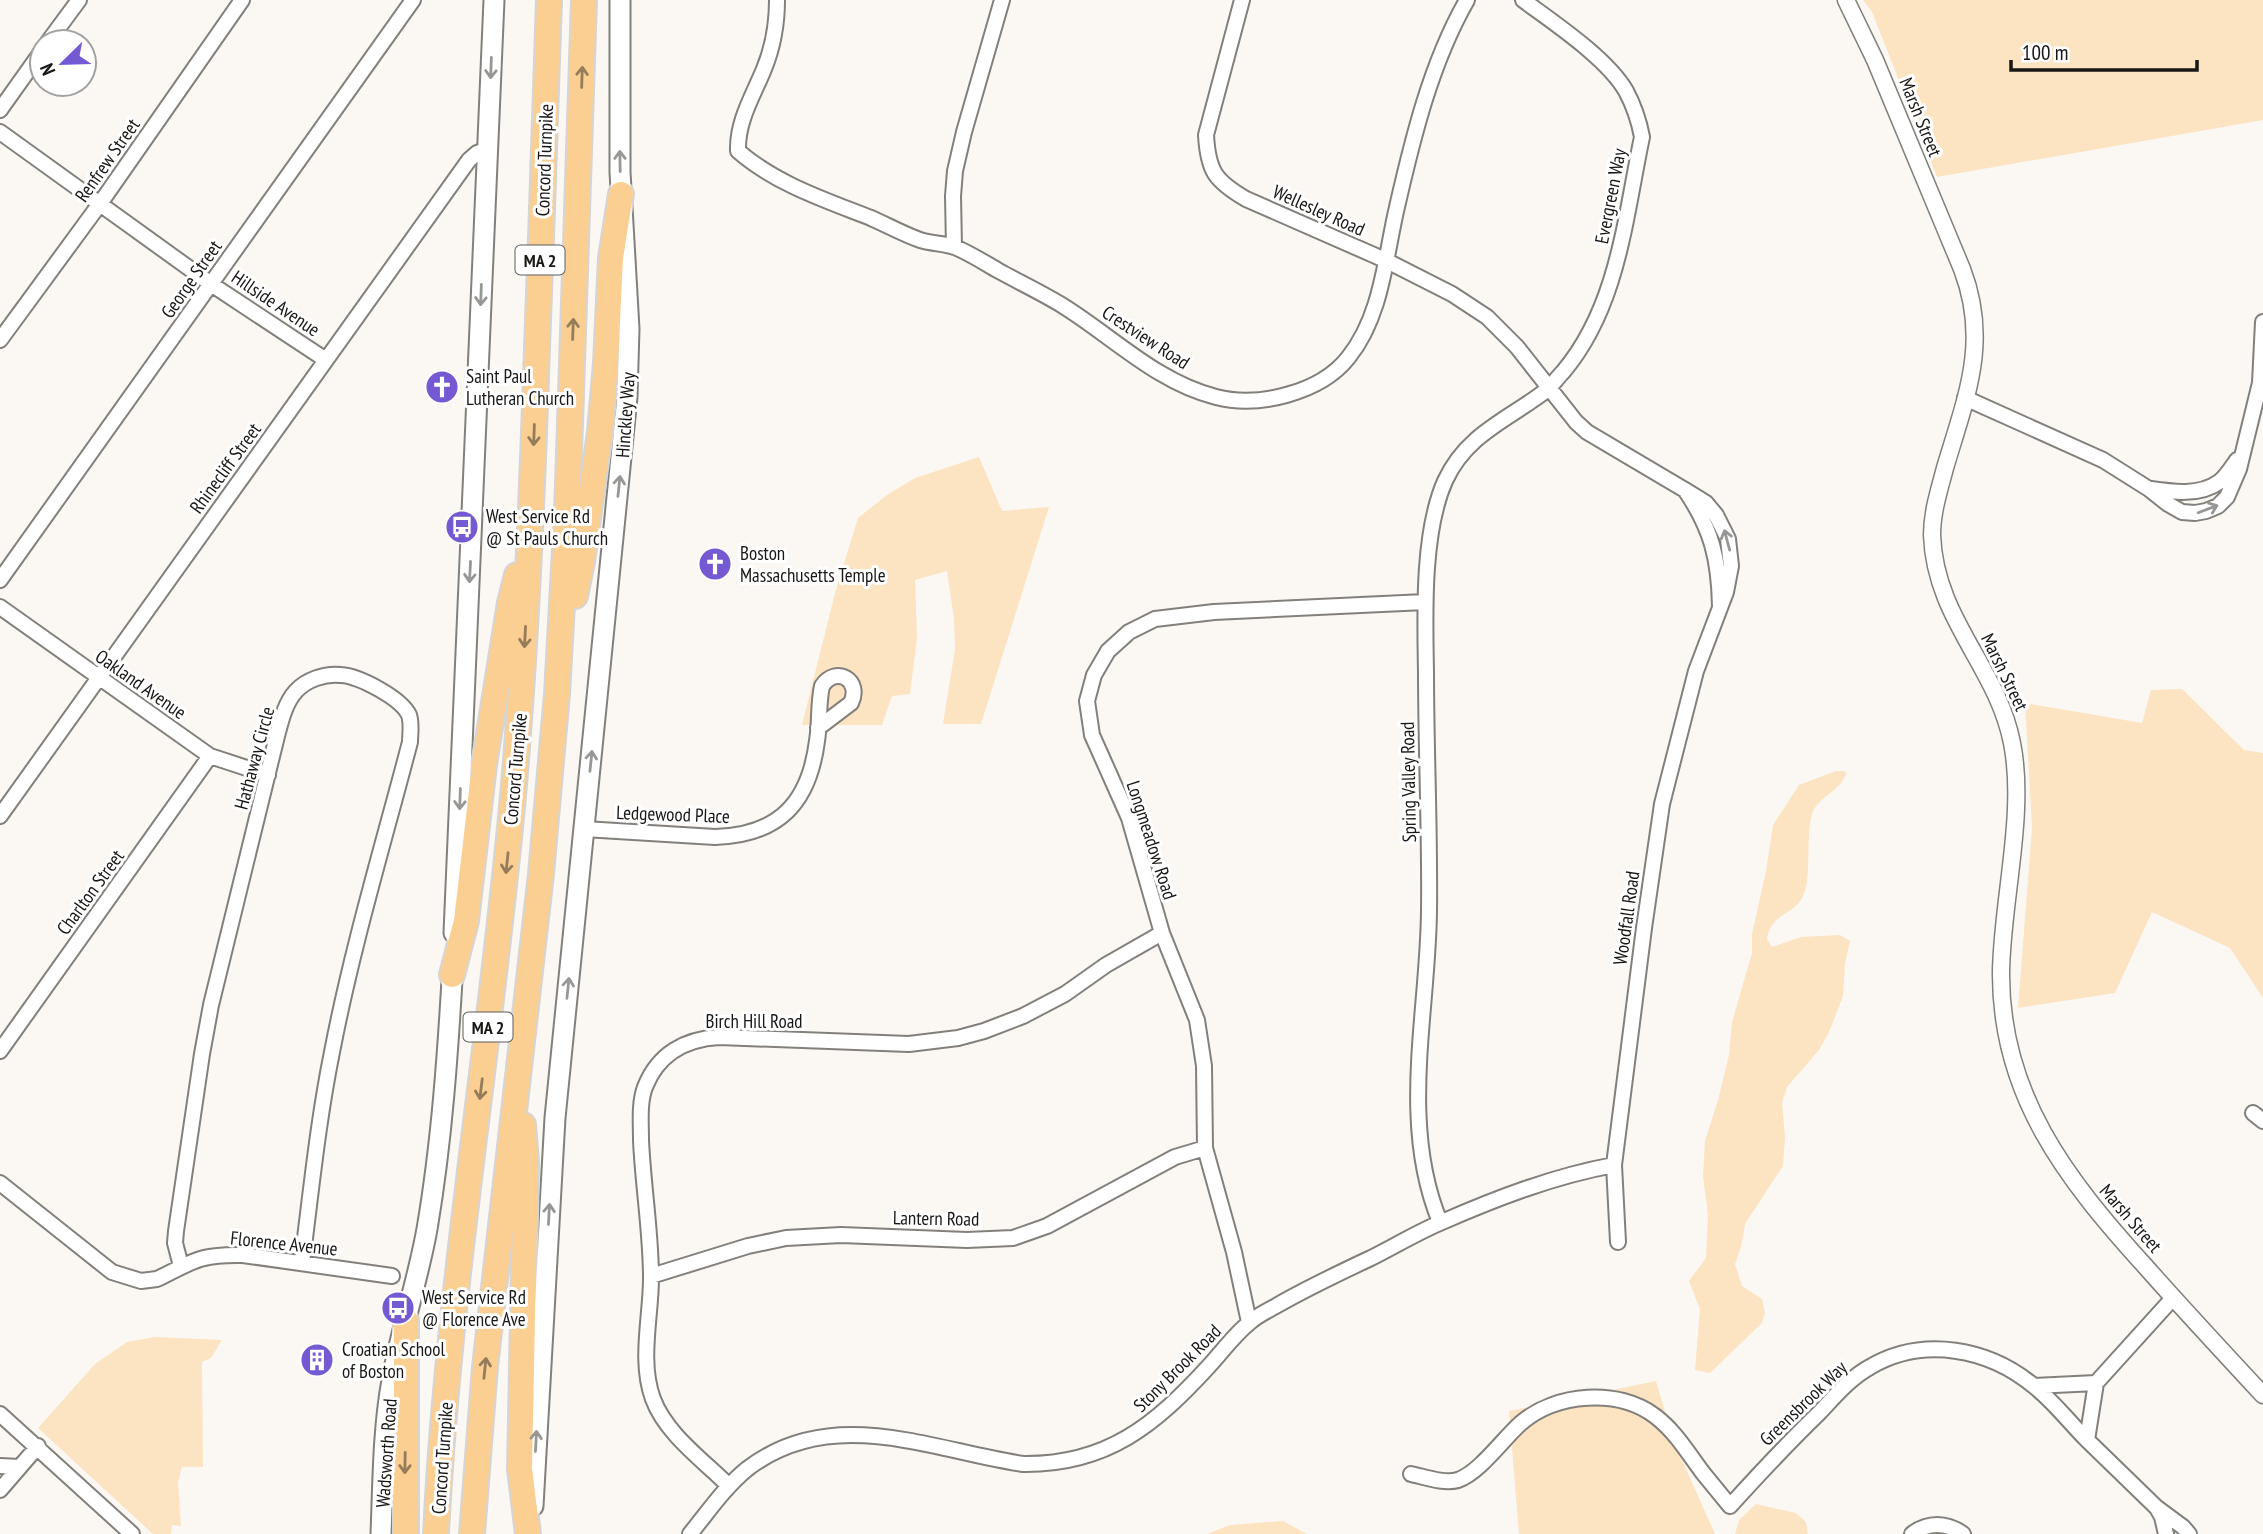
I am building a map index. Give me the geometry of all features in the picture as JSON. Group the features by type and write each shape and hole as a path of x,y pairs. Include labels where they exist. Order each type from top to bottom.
{"highway":[{"name":"Concord Turnpike","path":"436,1534 451,1349 510,829 523,671 531,520 549,0"},
{"name":"Concord Turnpike","path":"472,1534 484,1379 542,863 559,665 584,0"},
{"path":"559,665 582,562 594,475 605,381 611,258 621,194"},
{"path":"452,975 466,921 482,781 510,603 531,520"},
{"path":"519,1072 526,1162 520,1469 530,1534"},
{"path":"406,1321 406,1534"}],"main road":[{"path":"452,975 494,0"},
{"name":"Hinckley Way","path":"584,829 627,397 629,329 621,194 620,0"},
{"path":"530,1534 553,1140 584,829"},
{"name":"Wadsworth Road","path":"381,1534 388,1402 425,1236 432,1192 452,975"}],"street":[{"path":"58,28 79,0"},
{"name":"Renfrew Street","path":"0,340 99,205 242,0"},
{"name":"George Street","path":"0,580 413,0"},
{"name":"Crestview Road","path":"777,0 773,41 742,117 738,151 771,175 823,199 920,240 954,247 1060,304 1132,355 1173,380 1216,397 1253,401 1290,394 1317,384 1347,360 1365,333 1377,304 1408,159 1422,108 1467,0"},
{"path":"954,247 955,171 1002,0"},
{"name":"Wellesley Road","path":"1242,0 1206,135 1207,155 1214,173 1226,187 1247,199 1385,260 1452,294 1487,317 1517,347 1549,388"},
{"name":"Evergreen Way","path":"1523,0 1610,70 1625,89 1638,117 1642,137 1615,269 1596,322 1578,354 1549,388"},
{"name":"Marsh Street","path":"1846,0 1875,60 1968,285 1973,307 1976,331 1973,364 1936,500 1933,542 1936,569 1944,597 1999,701 2012,744 2016,793 2001,973 2003,1008 2011,1055 2030,1111 2062,1166 2089,1203 2263,1395"},
{"path":"0,110 28,71"},
{"name":"Hillside Avenue","path":"0,132 211,284 326,360"},
{"name":"Rhinecliff Street","path":"0,816 469,160 488,149"},
{"path":"1965,398 2103,460 2182,512 2206,511 2218,506 2227,497 2245,447 2260,383 2263,322"},
{"name":"Woodfall Road","path":"1549,388 1576,422 1595,439 1685,490 1712,509 1728,539 1731,556 1730,575 1696,671 1662,804 1638,967 1614,1165 1618,1242"},
{"name":"Spring Valley Road","path":"1440,1222 1432,1202 1422,1157 1418,1102 1429,913 1425,602 1431,542 1438,502 1453,466 1472,444 1504,418 1549,388"},
{"path":"2149,489 2174,493 2191,492 2218,483 2245,447"},
{"name":"Longmeadow Road","path":"1249,1322 1234,1252 1205,1148 1204,1066 1197,1020 1162,933 1129,818 1092,735 1087,701 1094,675 1108,651 1129,632 1155,619 1214,612 1425,602"},
{"name":"Oakland Avenue","path":"0,607 210,756 268,775"},
{"name":"Hathaway Circle","path":"181,1266 175,1243 176,1231 211,1005 286,707 297,690 311,681 333,675 349,676 398,701 408,714 410,742 344,994 314,1163 302,1262"},
{"name":"Ledgewood Place","path":"584,829 715,837 753,832 771,824 796,804 805,789 815,757 818,727"},
{"name":"Charlton Street","path":"0,1051 210,756"},
{"name":"Birch Hill Road","path":"729,1486 668,1426 648,1386 646,1365 651,1276 641,1116 644,1090 654,1069 670,1051 700,1038 909,1044 958,1038 1023,1016 1162,933"},
{"name":"Lantern Road","path":"651,1276 748,1246 786,1238 841,1235 967,1240 1013,1238 1047,1226 1175,1157 1205,1148"},
{"name":"Stony Brook Road","path":"690,1534 729,1486 746,1470 779,1451 820,1438 842,1435 889,1436 1023,1464 1044,1464 1085,1456 1126,1439 1163,1414 1249,1322 1306,1288 1440,1222 1550,1180 1614,1165"},
{"name":"Florence Avenue","path":"0,1183 112,1272 131,1279 149,1281 199,1258 226,1254 392,1276"},
{"path":"2087,1440 2096,1383 2173,1298"},
{"name":"Greensbrook Way","path":"1411,1474 1454,1481 1468,1476 1523,1421 1552,1404 1591,1397 1621,1400 1653,1414 1674,1432 1730,1506 1776,1455 1857,1375 1884,1360 1916,1350 1961,1351 2003,1367 2034,1386 2156,1507 2189,1534"},
{"path":"2034,1386 2096,1383"},
{"path":"0,1414 132,1534"},
{"path":"0,1490 38,1446"},
{"path":"0,1466 20,1467"},
{"path":"2156,1507 2162,1517 2166,1534"},
{"path":"1912,1534 1935,1525 1948,1526 1963,1534"}],"shaded area":[{"path":"1863,0 2263,0 2263,120 1937,177 1872,12"},
{"path":"979,457 1002,511 1049,507 981,724 943,724 955,649 947,571 915,580 917,638 910,694 892,696 882,725 802,725 835,593 858,518 887,495 915,478"},
{"path":"2182,689 2244,750 2263,753 2263,998 2230,948 2152,912 2115,993 2018,1008 2032,828 2025,703 2142,723 2151,690"},
{"path":"1836,771 1846,773 1844,779 1819,803 1812,814 1805,892 1796,905 1773,924 1767,939 1772,947 1801,937 1840,935 1850,941 1845,963 1843,996 1819,1050 1787,1087 1782,1103 1785,1137 1783,1166 1745,1224 1735,1264 1742,1286 1762,1299 1765,1313 1762,1323 1710,1373 1695,1370 1700,1309 1689,1281 1706,1258 1708,1215 1703,1176 1705,1141 1729,1055 1732,1022 1752,953 1752,934 1773,825 1799,785"},
{"path":"155,1337 222,1340 211,1358 202,1362 203,1467 182,1467 178,1482 181,1526 172,1525 171,1534 153,1534 38,1428 95,1364 127,1342"},
{"path":"1656,1381 1674,1442 1715,1534 1519,1534 1509,1411"},
{"path":"1756,1504 1796,1513 1806,1522 1808,1534 1735,1534 1739,1520"},
{"path":"1283,1521 1307,1534 1207,1534 1230,1525"}],"place":[{"name":"Saint Paul Lutheran Church","path":"442,387"},
{"name":"West Service Rd @ St Pauls Church","path":"462,527"},
{"name":"Boston Massachusetts Temple","path":"715,564"},
{"name":"West Service Rd @ Florence Ave","path":"398,1308"},
{"name":"Croatian School of Boston","path":"317,1360"}]}
